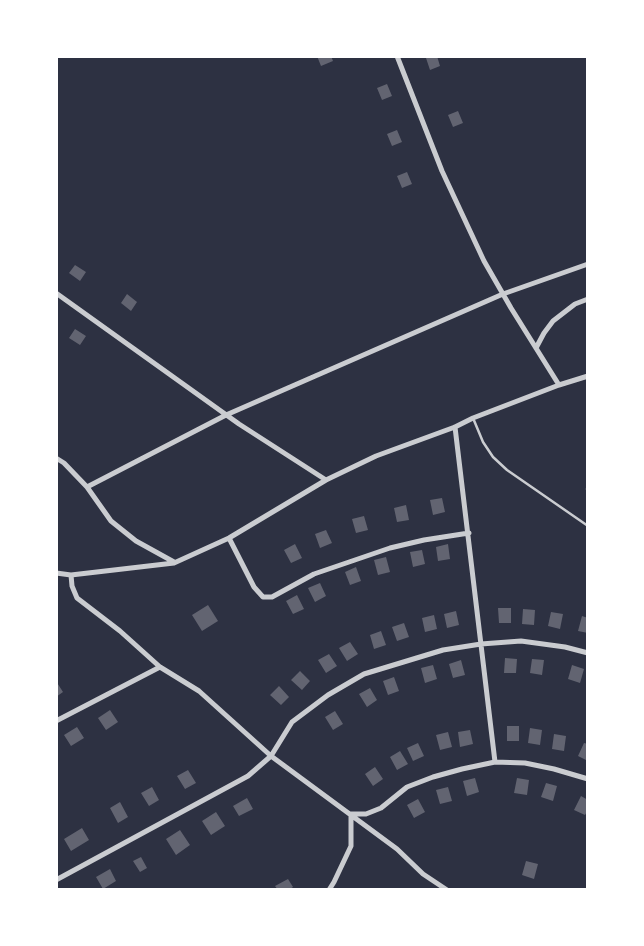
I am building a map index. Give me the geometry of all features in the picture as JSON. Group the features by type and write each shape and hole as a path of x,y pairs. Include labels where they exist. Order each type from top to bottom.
{"street":[{"path":"397,56 442,171 484,261 559,385"},
{"path":"87,487 226,415 503,294 588,264"},
{"path":"56,294 226,415 326,480"},
{"path":"536,348 553,321 575,304 588,299"},
{"path":"56,573 71,575 174,562 229,538 326,480 376,456 559,385 588,376"},
{"path":"454,427 469,533 495,762"},
{"path":"56,458 64,463 87,487 111,521 136,541 174,562"},
{"path":"229,538 254,587 263,597 272,596 314,574 390,548 424,540 469,533"},
{"path":"71,575 72,586 77,598 120,631 160,666 199,692 271,756 397,849 423,874 448,890"},
{"path":"56,880 248,776 271,756 292,722 328,695 364,674 443,650 481,644 521,641 565,647 588,653"},
{"path":"56,721 160,666"},
{"path":"351,814 366,814 381,808 407,788 432,777 495,762 525,763 588,779"},
{"path":"329,890 351,846 351,814"}],"lane":[{"path":"473,418 482,442 506,470 588,526"}],"building":[{"path":"317,56 331,56 333,61 321,66"},
{"path":"437,56 440,66 430,70 426,58"},
{"path":"387,84 392,96 382,100 377,88"},
{"path":"458,111 463,123 453,127 448,115"},
{"path":"397,130 402,142 392,146 387,134"},
{"path":"407,172 412,184 402,188 397,176"},
{"path":"75,265 86,272 80,281 69,273"},
{"path":"127,294 137,302 131,311 121,303"},
{"path":"75,329 86,336 80,345 69,338"},
{"path":"442,498 445,512 433,515 430,500"},
{"path":"406,505 409,520 397,522 394,508"},
{"path":"364,516 368,530 356,533 352,519"},
{"path":"326,530 332,543 320,548 315,534"},
{"path":"295,544 302,558 291,563 284,550"},
{"path":"448,544 450,559 438,561 436,547"},
{"path":"422,550 425,564 413,567 410,552"},
{"path":"386,557 390,572 378,575 374,560"},
{"path":"356,567 361,581 350,585 345,572"},
{"path":"320,583 326,596 315,602 308,588"},
{"path":"297,595 304,609 293,614 286,601"},
{"path":"208,605 218,621 202,631 192,615"},
{"path":"498,608 511,608 511,623 499,623"},
{"path":"523,609 535,610 534,625 522,624"},
{"path":"456,611 459,625 447,628 444,614"},
{"path":"551,612 563,614 560,629 548,626"},
{"path":"434,615 437,629 425,632 422,618"},
{"path":"582,616 588,618 588,633 578,631"},
{"path":"404,623 409,637 397,641 392,627"},
{"path":"381,631 386,645 374,649 370,635"},
{"path":"350,642 358,654 347,661 339,648"},
{"path":"329,654 337,666 326,673 318,660"},
{"path":"505,658 517,659 516,673 504,673"},
{"path":"532,659 544,660 542,675 530,673"},
{"path":"461,660 465,675 453,678 449,664"},
{"path":"433,665 437,679 425,683 421,668"},
{"path":"572,665 584,669 580,683 568,679"},
{"path":"300,671 310,681 302,690 291,680"},
{"path":"394,677 399,691 388,695 383,681"},
{"path":"56,681 63,692 56,697"},
{"path":"279,686 289,697 281,705 270,695"},
{"path":"370,688 377,700 367,707 359,694"},
{"path":"110,710 118,722 106,730 98,718"},
{"path":"335,711 343,724 333,730 325,717"},
{"path":"507,726 519,726 519,741 507,741"},
{"path":"77,727 84,738 71,746 64,735"},
{"path":"530,728 542,730 540,745 528,743"},
{"path":"470,730 473,744 460,747 458,732"},
{"path":"448,732 452,747 440,750 436,735"},
{"path":"554,734 566,736 564,751 552,749"},
{"path":"418,743 424,756 413,761 407,748"},
{"path":"584,743 588,744 588,761 578,756"},
{"path":"400,751 408,764 397,770 390,757"},
{"path":"375,767 383,779 373,786 365,774"},
{"path":"188,770 196,783 185,789 177,776"},
{"path":"475,778 479,792 467,796 463,781"},
{"path":"517,778 529,780 527,795 514,793"},
{"path":"546,783 557,786 553,801 541,797"},
{"path":"152,787 159,800 149,806 141,793"},
{"path":"448,787 452,801 440,804 436,790"},
{"path":"581,796 588,800 588,810 585,815 574,810"},
{"path":"247,798 253,809 239,816 233,806"},
{"path":"418,799 425,812 414,818 407,805"},
{"path":"120,802 128,817 118,823 110,808"},
{"path":"216,812 225,826 211,835 202,821"},
{"path":"82,828 89,840 71,851 64,839"},
{"path":"180,830 190,845 176,855 166,839"},
{"path":"141,857 147,868 140,872 133,861"},
{"path":"526,861 538,864 534,879 522,875"},
{"path":"110,869 116,881 103,889 96,877"},
{"path":"288,879 293,887 289,890 278,890 275,886"}]}
